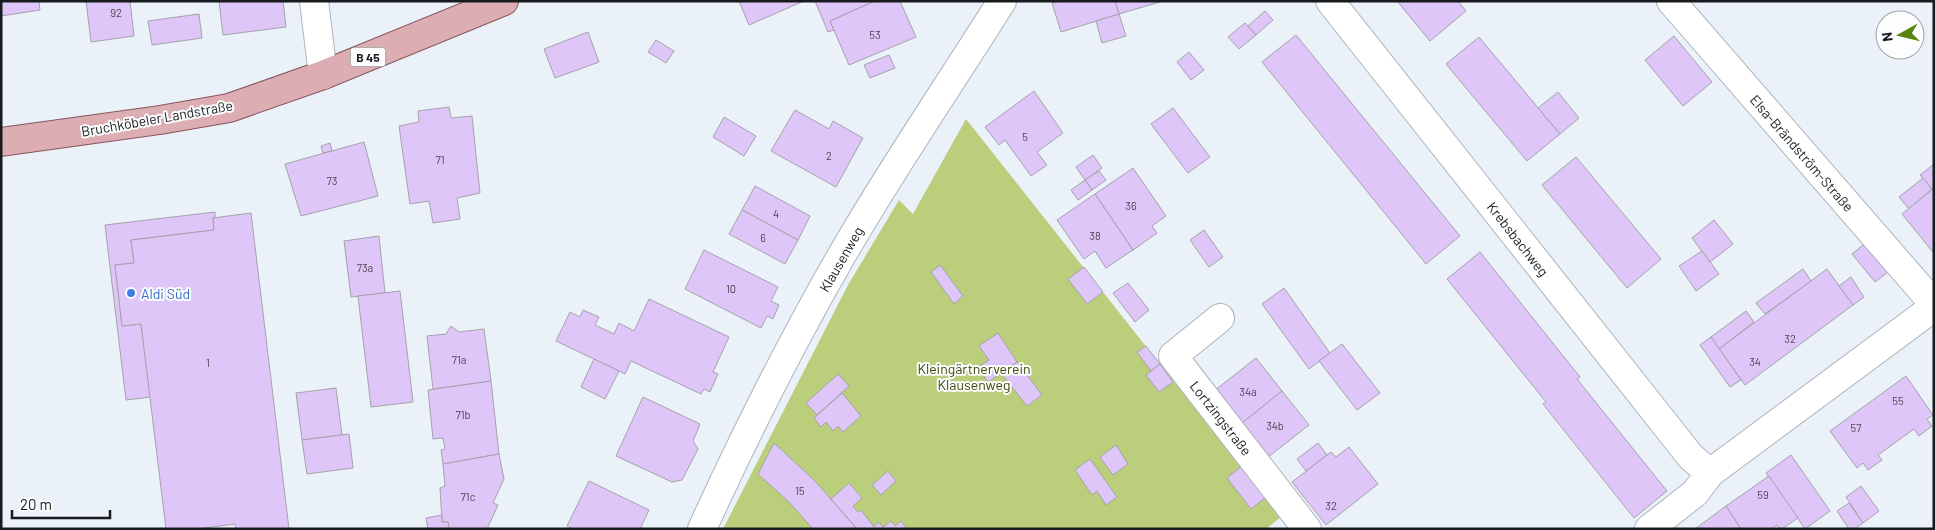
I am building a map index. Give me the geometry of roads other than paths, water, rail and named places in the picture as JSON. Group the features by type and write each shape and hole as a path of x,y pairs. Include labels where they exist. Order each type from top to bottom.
{"main road":[{"name":"Bruchköbeler Landstraße","path":"1,142 160,120 229,108 323,75 504,1"}],"street":[{"path":"314,1 323,75"},
{"name":"Klausenweg","path":"702,529 732,462 839,261 1002,1"},
{"name":"Krebsbachweg","path":"1330,1 1691,458 1710,473"},
{"name":"Elsa-Brändström-Straße","path":"1648,529 1695,493 1710,473 1934,306 1671,1"},
{"name":"Lortzingstraße","path":"1220,318 1173,356 1307,529"}],"place":[{"name":"Aldi Süd","path":"131,293"}],"park label":[{"name":"Kleingärtnerverein Klausenweg","path":"974,376"}]}
